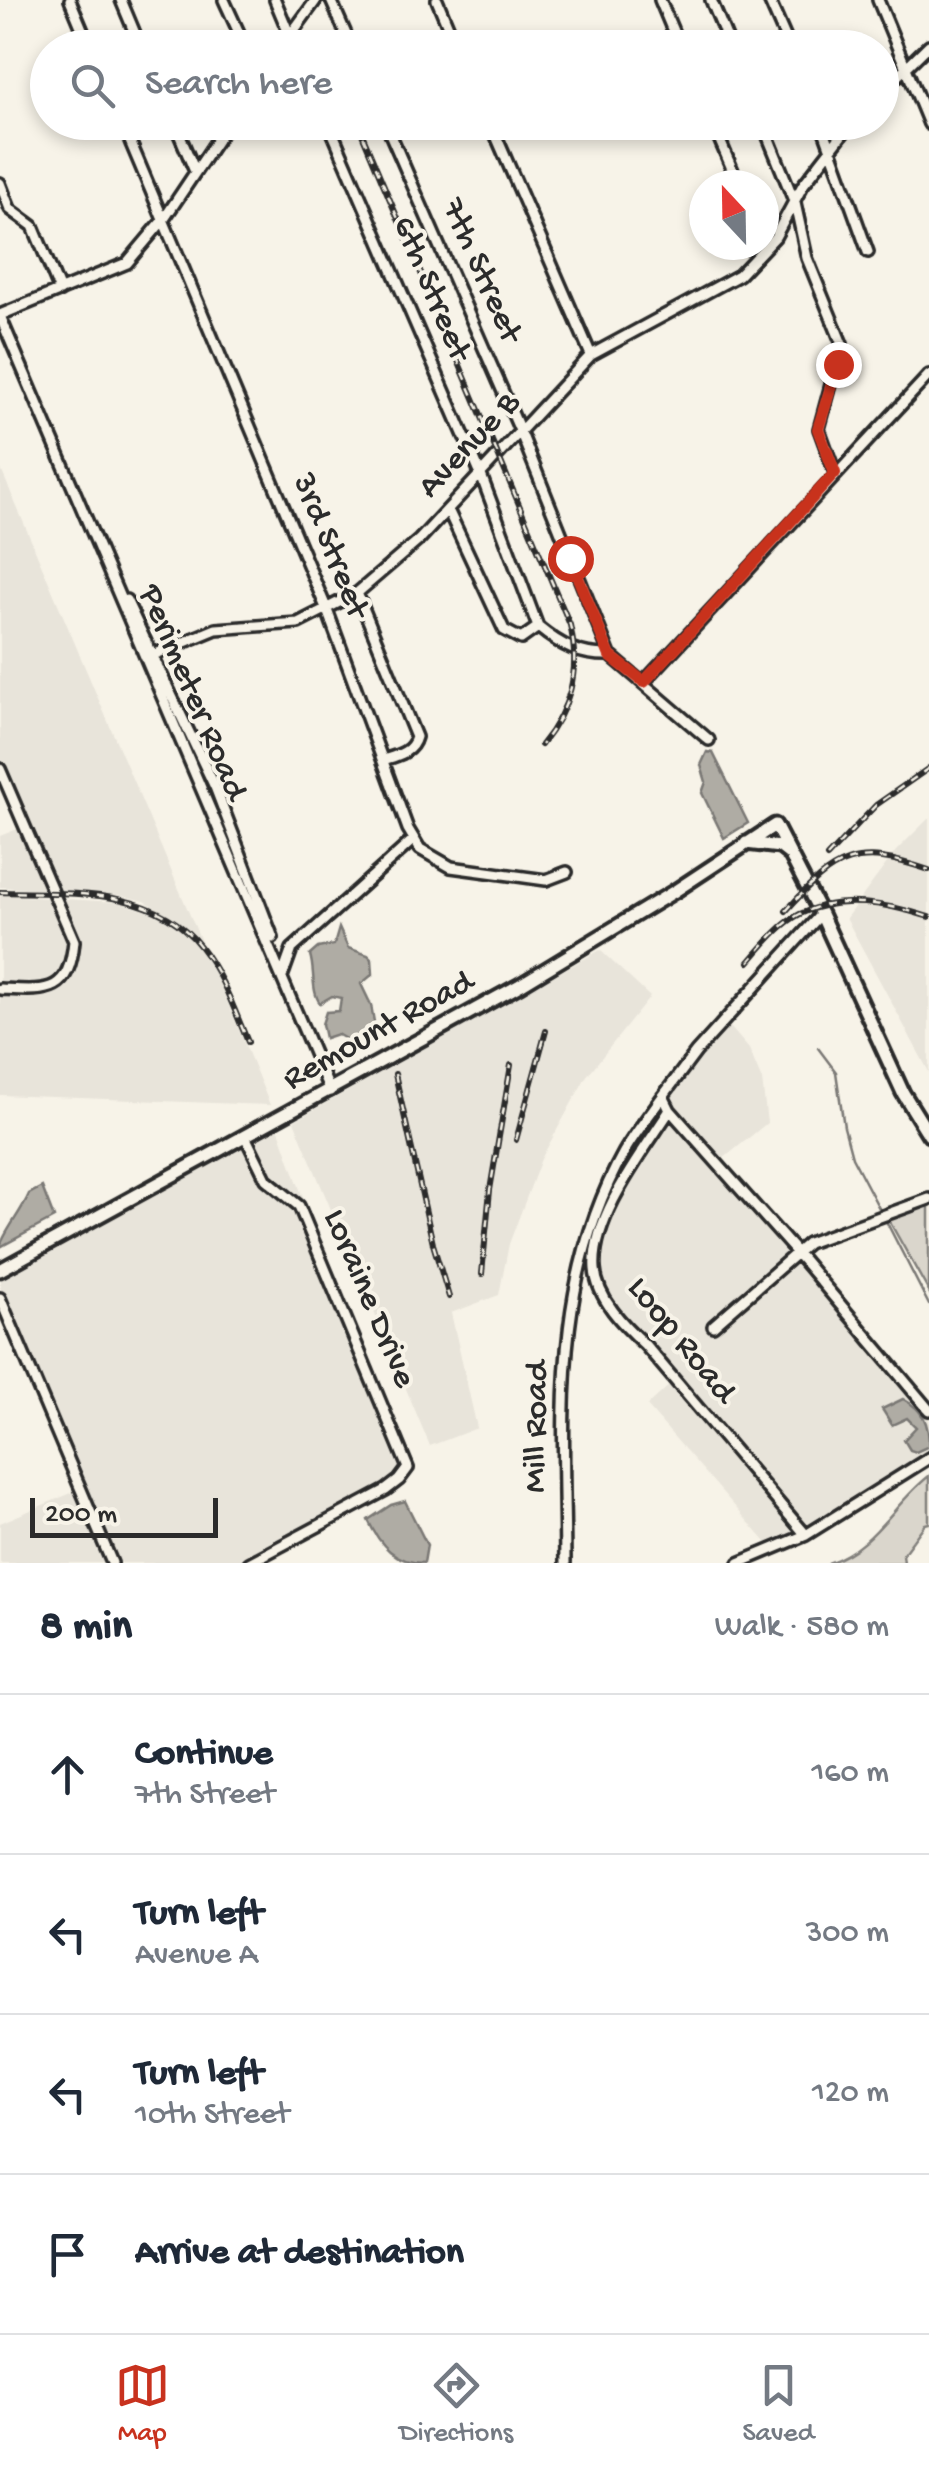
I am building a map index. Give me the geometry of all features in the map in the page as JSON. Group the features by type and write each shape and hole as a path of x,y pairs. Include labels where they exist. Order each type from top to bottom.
{"main road":[{"name":"Remount Road","path":"0,1270 520,985 778,823 794,859"},
{"path":"746,842 780,847 794,859 903,1093 929,1135"}],"street":[{"path":"70,0 82,30"},
{"path":"120,0 133,30"},
{"path":"224,0 238,30"},
{"path":"275,0 288,30"},
{"path":"293,30 316,0"},
{"path":"331,0 344,30"},
{"path":"436,0 449,30"},
{"path":"660,0 672,30"},
{"path":"712,0 724,30"},
{"path":"770,0 782,30"},
{"path":"878,0 890,30"},
{"path":"899,75 929,44"},
{"path":"899,51 929,124"},
{"name":"3rd Street","path":"130,140 327,610 414,839"},
{"path":"182,140 194,169"},
{"path":"0,316 127,263 164,219 215,140"},
{"name":"6th Street","path":"336,140 481,475 538,626"},
{"name":"7th Street","path":"393,140 521,433 610,656"},
{"path":"498,140 591,355"},
{"path":"719,140 732,170"},
{"path":"769,140 795,203 807,258 842,344 818,429 835,473"},
{"path":"828,140 868,252"},
{"name":"Avenue B","path":"779,226 803,184 836,140"},
{"path":"0,183 10,209 33,226 60,291"},
{"name":"Avenue B","path":"150,656 216,629 298,623 356,592 419,540 591,355 739,276 753,260"},
{"name":"Perimeter Road","path":"0,316 113,581 132,610 220,832 330,1091"},
{"path":"644,682 929,374"},
{"path":"448,510 504,630 521,638 538,626 556,642 575,651 610,656 709,740"},
{"path":"356,592 416,737 414,745 404,753 383,760"},
{"path":"150,656 231,826 262,906 281,970"},
{"path":"0,769 74,941 71,969 59,984 36,990 0,988"},
{"path":"220,832 231,826"},
{"path":"281,970 292,949 414,839 420,850 451,867 546,880 567,872"},
{"path":"821,914 696,1052 663,1096 670,1110 929,1410"},
{"name":"Mill Road","path":"565,1563 563,1375 584,1246 625,1151 663,1096"},
{"name":"Loop Road","path":"670,1110 629,1174 600,1230 595,1272 603,1294 623,1325 645,1345 806,1535"},
{"name":"Loraine Drive","path":"245,1136 267,1180 299,1206 408,1468 386,1490 249,1563"},
{"path":"713,1326 808,1243 928,1198"},
{"path":"0,1298 112,1563"},
{"path":"739,1563 806,1535 929,1458"}],"shaded area":[{"path":"0,467 201,941 145,901 117,895 0,887 0,836 25,826 4,780 0,781"},
{"path":"707,752 713,753 748,823 724,838 702,793 706,782 701,765"},
{"path":"929,818 929,1072 846,918 896,851"},
{"path":"0,895 116,902 173,923 198,946 217,977 270,1105 0,1095"},
{"path":"339,928 348,948 372,959 373,974 361,984 371,1005 377,1039 370,1039 353,1051 349,1041 337,1034 325,1038 322,1024 326,1012 339,1011 341,998 332,996 320,1003 310,955 318,948 334,945"},
{"path":"600,950 650,997 586,1077 541,1159 509,1244 499,1295 451,1313 477,1428 430,1446 294,1121"},
{"path":"725,1021 749,1049 762,1080 767,1123 718,1163 929,1410 929,1458 806,1535 772,1549 647,1406 674,1381 603,1294 584,1246 625,1151"},
{"path":"278,1127 340,1303 408,1468 399,1480 249,1563 0,1563 0,1523 81,1489 0,1298 0,1279"},
{"path":"42,1187 54,1218 0,1247 29,1194"},
{"path":"929,1202 929,1292 887,1217"},
{"path":"903,1399 920,1413 928,1431 929,1446 916,1452 904,1440 916,1427 907,1418 892,1425 882,1409"},
{"path":"929,1476 929,1523 903,1554 904,1563 828,1563 871,1536"},
{"path":"405,1501 427,1545 424,1563 405,1560 390,1551 368,1520"}],"waterway":[{"path":"818,1048 836,1072 852,1157 881,1212"},
{"path":"885,1219 929,1305"}],"railway":[{"path":"365,140 570,625 574,659 570,689 559,718 541,745"},
{"path":"827,857 876,805 929,768"},
{"path":"786,911 819,878 848,860 883,858 929,870"},
{"path":"0,892 108,897 159,913 181,927 208,957 248,1042"},
{"path":"749,962 785,924 815,908 864,903 929,917"},
{"path":"516,1140 546,1031"},
{"path":"482,1274 490,1190 511,1065"},
{"path":"395,1074 433,1244 449,1297"}],"route":[{"path":"570,558 610,656 644,682 835,473 818,429 838,364"}]}
